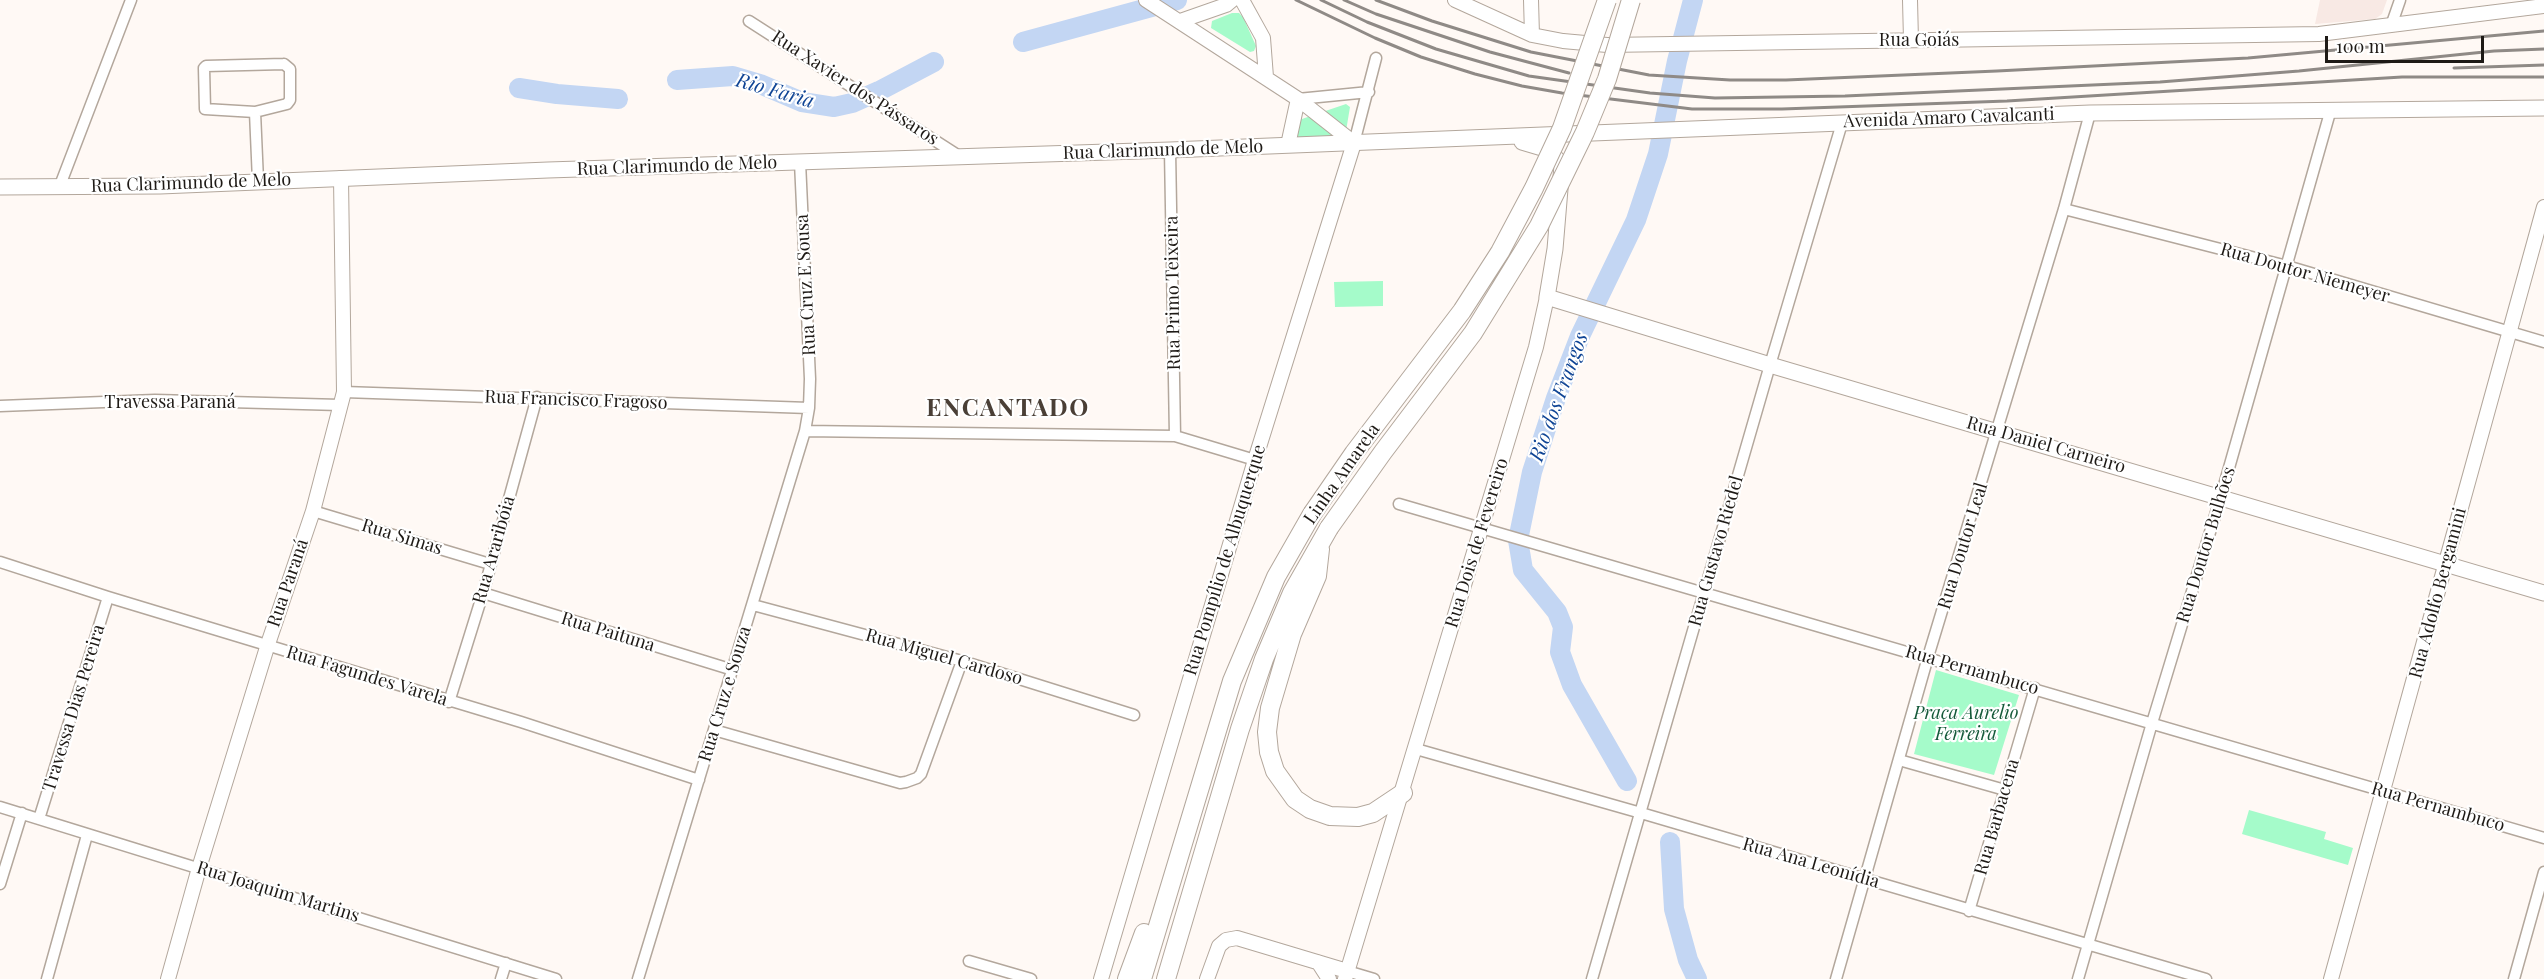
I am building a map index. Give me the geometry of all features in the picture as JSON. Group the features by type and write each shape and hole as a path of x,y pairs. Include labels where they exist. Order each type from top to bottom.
{"highway":[{"name":"Linha Amarela","path":"1142,979 1174,866 1241,655 1276,577 1312,514 1354,453 1462,311 1505,242 1562,128 1607,0"},
{"name":"Linha Amarela","path":"1166,979 1240,729 1264,659 1292,593 1324,536 1383,452 1473,333 1539,226 1585,132 1607,79 1631,0"},
{"path":"1324,536 1317,576 1292,634 1270,708 1267,732 1269,752 1275,771 1295,799 1310,810 1330,816 1358,817 1373,813 1402,793"},
{"path":"1127,979 1153,908 1174,866"}],"main road":[{"name":"Avenida Amaro Cavalcanti","path":"1354,143 2090,113 2544,108"},
{"path":"1504,138 1549,150 1562,165 1584,146 1662,130"},
{"name":"Rua Clarimundo de Melo","path":"0,188 59,188 1354,143"},
{"name":"Rua Dois de Fevereiro","path":"1547,297 1555,249 1562,165"},
{"name":"Rua Daniel Carneiro","path":"1547,297 2544,593"}],"street":[{"path":"59,188 131,0"},
{"path":"1180,21 1226,5 1232,0"},
{"path":"1242,0 1263,38 1266,77"},
{"name":"Rua Goiás","path":"1455,0 1532,35 1583,44 2288,35 2391,26 2544,6"},
{"path":"1532,0 1532,35"},
{"path":"1910,0 1911,40"},
{"path":"2391,26 2400,0"},
{"path":"1146,1 1266,77 1354,143 1376,58"},
{"name":"Rua Xavier dos Pássaros","path":"753,23 959,156"},
{"path":"211,65 288,65 290,69 289,103 255,112 205,109 204,68 211,65"},
{"path":"1298,99 1369,92"},
{"path":"1288,145 1298,99"},
{"name":"Rua Doutor Bulhões","path":"2078,979 2288,266 2331,109"},
{"path":"255,112 258,181"},
{"name":"Rua Doutor Leal","path":"1836,979 2090,113"},
{"name":"Rua Gustavo Riedel","path":"1592,979 1842,123"},
{"name":"Rua Pompílio de Albuquerque","path":"1101,979 1255,460 1354,143"},
{"name":"Rua Primo Teixeira","path":"1170,150 1175,436"},
{"name":"Rua Cruz E Sousa","path":"800,162 809,344 809,408"},
{"name":"Rua Paraná","path":"168,979 199,868 268,644 313,511 342,398 341,178"},
{"name":"Rua Adolfo Bergamini","path":"2331,979 2544,207"},
{"name":"Rua Doutor Niemeyer","path":"2064,208 2288,266 2544,342"},
{"name":"Rua Dois de Fevereiro","path":"1346,975 1536,347 1547,297"},
{"name":"Rua Francisco Fragoso","path":"342,398 537,397 809,408"},
{"name":"Rua Araribóia","path":"449,702 483,593 537,397"},
{"name":"Travessa Paraná","path":"0,406 155,400 342,398"},
{"name":"Rua Cruz e Souza","path":"638,979 805,431 809,408"},
{"path":"805,431 1175,436 1255,460"},
{"name":"Rua Pernambuco","path":"1399,504 2544,837"},
{"name":"Rua Simas","path":"313,511 490,564"},
{"name":"Rua Fagundes Varela","path":"0,562 533,726 699,780"},
{"name":"Rua Paituna","path":"483,593 732,670"},
{"name":"Travessa Dias Pereira","path":"39,819 108,597"},
{"name":"Rua Miguel Cardoso","path":"753,604 962,661 1134,715"},
{"path":"714,730 900,783 918,778 962,661"},
{"name":"Rua Barbacena","path":"1969,910 2035,688"},
{"name":"Rua Ana Leonídia","path":"1416,749 2206,979"},
{"path":"1899,760 2005,790"},
{"name":"Rua Joaquim Martins","path":"0,807 556,979"},
{"path":"0,885 22,813"},
{"path":"47,979 87,835"},
{"path":"2514,979 2544,872"},
{"path":"1207,979 1219,946 1226,940 1237,938 1318,962 1346,975 1374,979"},
{"path":"969,961 1031,979"},
{"path":"1318,962 1329,979"},
{"path":"501,979 506,963"}],"shaded area":[{"path":"2320,0 2387,0 2382,14 2375,19 2315,24"}],"green space":[{"path":"1232,13 1239,13 1243,17 1256,46 1254,51 1250,52 1211,28 1212,21"},
{"path":"1346,104 1350,107 1346,131 1329,139 1299,139 1297,135 1299,120"},
{"path":"1383,281 1383,306 1335,307 1334,282"},
{"name":"Praça Aurelio Ferreira","path":"1936,670 2019,695 1994,775 1914,754"},
{"path":"2249,810 2326,832 2324,839 2353,848 2348,865 2242,834"}],"waterway":[{"name":"Rio Faria","path":"1023,42 1177,0"},
{"name":"Rio dos Frangos","path":"1627,781 1572,685 1560,652 1563,627 1557,612 1523,570 1518,540 1532,472 1556,398 1580,336 1636,220 1658,154 1677,61 1693,0"},
{"name":"Rio Faria","path":"677,80 733,76 760,84 802,102 834,107 852,103 879,91 934,62"},
{"name":"Rio Faria","path":"519,88 618,99"},
{"name":"Rio dos Frangos","path":"1670,842 1674,909 1688,960 1697,979"}],"railway":[{"path":"1296,0 1375,38 1421,57 1475,74 1562,93 1692,109 1782,109 2007,101 2402,77 2544,77"},
{"path":"1321,0 1367,22 1436,49 1529,76 1650,93 1715,98 1845,96 2160,82 2299,71 2494,51 2544,49"},
{"path":"1344,0 1376,14 1490,52 1569,73"},
{"path":"1376,0 1432,21 1531,52 1649,75 1730,80 1786,80 2248,58 2544,31"},
{"path":"2454,68 2544,65"}],"district":[{"name":"ENCANTADO","path":"1008,409"}]}
